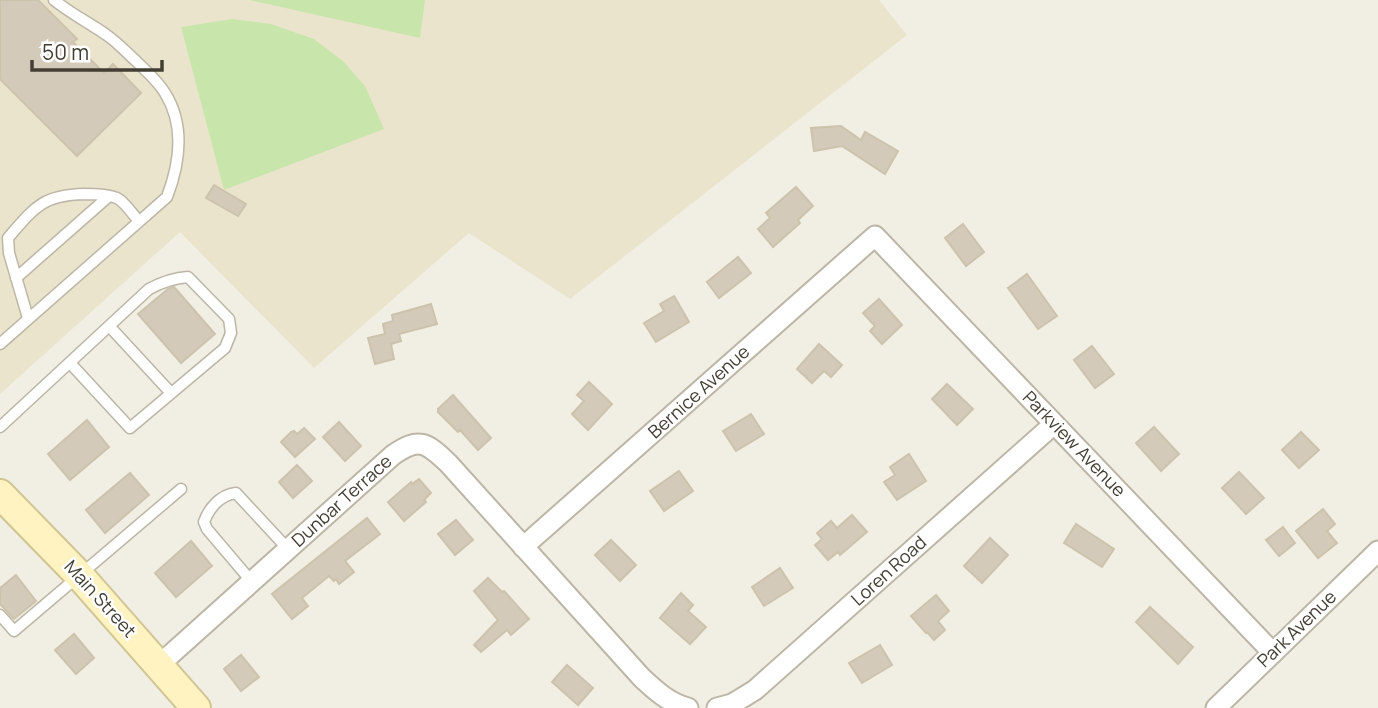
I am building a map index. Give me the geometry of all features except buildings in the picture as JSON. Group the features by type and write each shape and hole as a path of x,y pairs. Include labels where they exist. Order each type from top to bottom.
{"main road":[{"name":"Main Street","path":"0,494 79,575 196,708"}],"street":[{"name":"Parkview Avenue","path":"875,236 1273,653"},
{"name":"Bernice Avenue","path":"523,547 875,236"},
{"name":"Loren Road","path":"717,708 732,704 755,690 1054,424"},
{"name":"Dunbar Terrace","path":"159,665 393,455 411,444 427,446 440,455 523,547"},
{"path":"523,547 655,691 688,708"},
{"name":"Park Avenue","path":"1216,708 1378,551"}],"lane":[{"path":"2,338 167,197 179,147 174,111 152,76 110,37 54,0"},
{"path":"28,318 9,253 8,238 33,210 50,198 98,194 119,199 139,222"},
{"path":"16,278 108,197"},
{"path":"0,427 149,289 162,282 188,277 229,319 231,333 225,348 130,428 71,363"},
{"path":"110,327 171,393"},
{"path":"0,615 14,631 181,489"},
{"path":"252,582 207,529 204,522 215,503 228,494 236,493 288,549"}],"shaded area":[{"path":"0,0 879,0 907,35 570,299 469,233 314,368 180,232 0,394"}],"green space":[{"path":"250,0 425,0 420,38"},
{"path":"232,19 271,24 314,39 343,61 365,86 384,129 224,190 181,27"}]}
